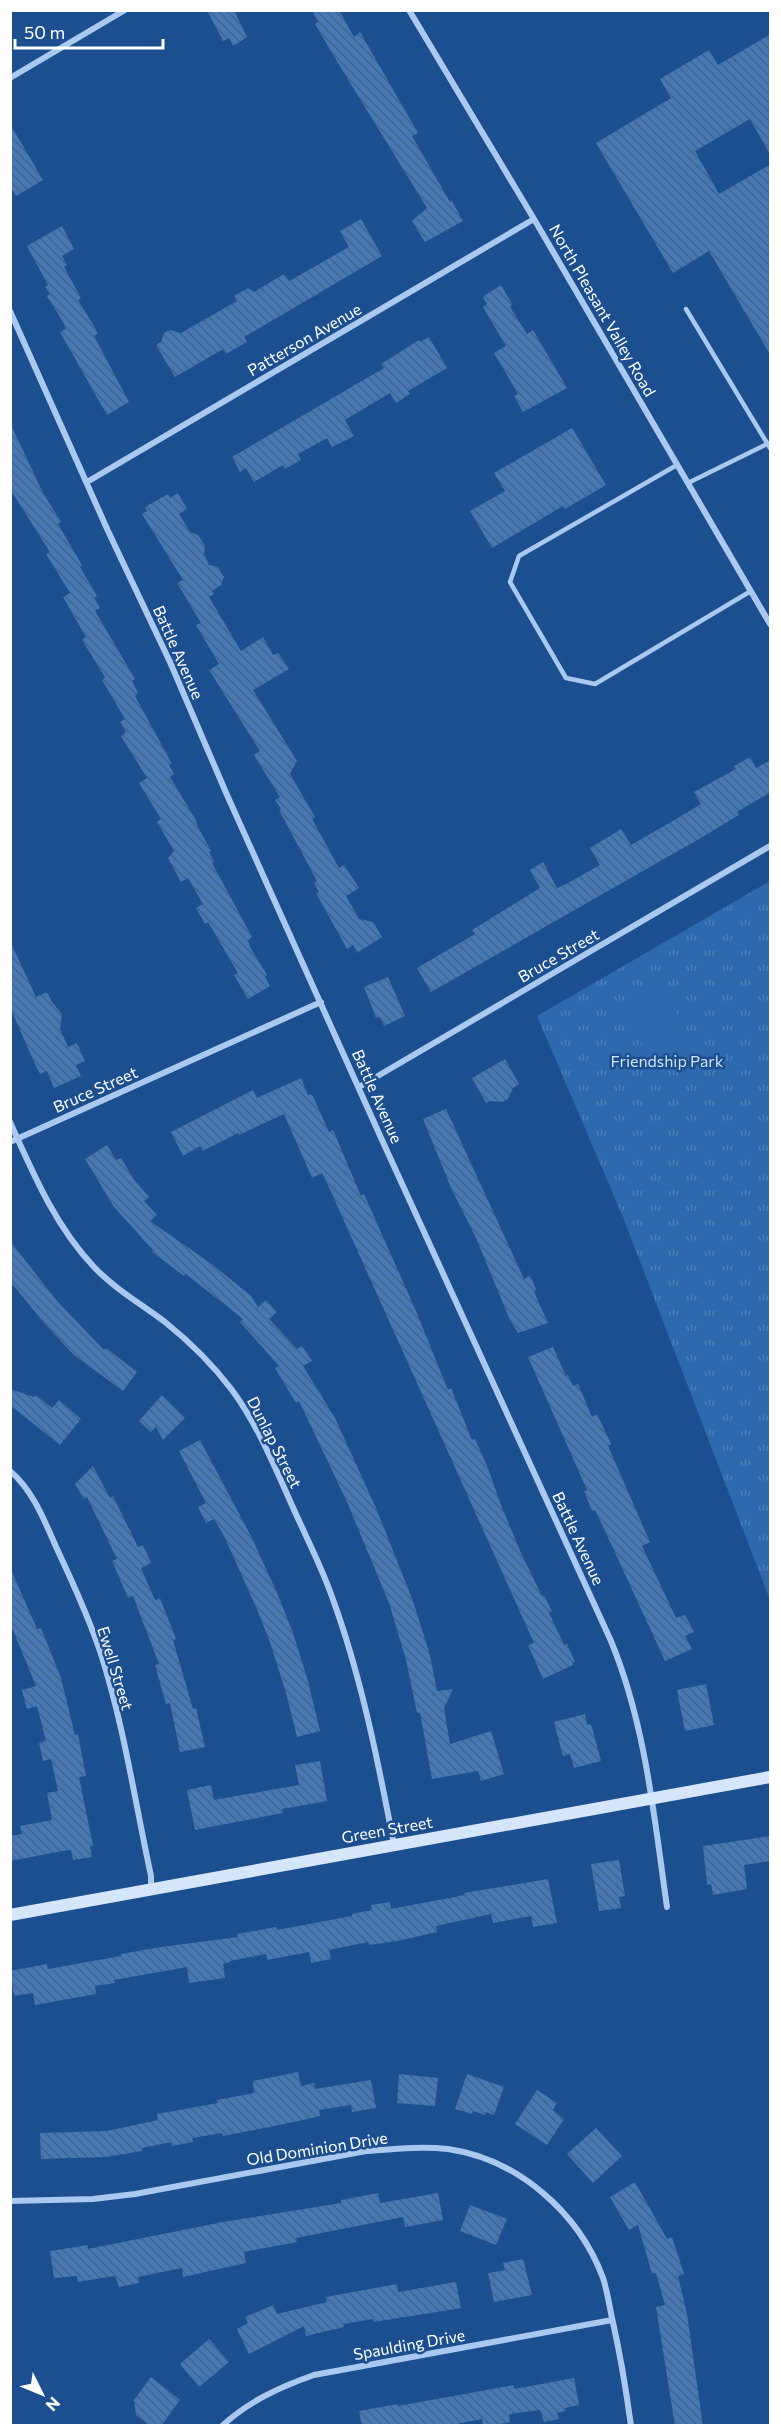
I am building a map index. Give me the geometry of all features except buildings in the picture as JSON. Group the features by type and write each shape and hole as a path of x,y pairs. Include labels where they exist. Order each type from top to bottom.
{"street":[{"path":"10,78 124,10"},
{"name":"North Pleasant Valley Road","path":"409,10 771,624"},
{"name":"Patterson Avenue","path":"87,482 534,219"},
{"name":"Battle Avenue","path":"10,311 611,1641 631,1695 644,1746 667,1907"},
{"name":"Bruce Street","path":"359,1087 771,846"},
{"name":"Bruce Street","path":"10,1142 321,1002"},
{"name":"Dunlap Street","path":"10,1122 48,1203 93,1266 117,1289 188,1341 227,1384 254,1424 331,1593 352,1659 374,1743 394,1845"},
{"name":"Ewell Street","path":"10,1471 28,1491 46,1525 74,1586 100,1652 112,1693 152,1888"},
{"name":"Green Street","path":"10,1915 771,1777"},
{"name":"Old Dominion Drive","path":"10,2201 93,2199 135,2194 366,2151 402,2148 448,2149 477,2156 505,2168 531,2184 555,2203 575,2226 591,2252 603,2279 631,2426"},
{"name":"Spaulding Drive","path":"222,2426 261,2397 314,2375 612,2320"}],"lane":[{"path":"686,309 770,445 688,483"},
{"path":"677,465 519,556 510,582 560,669 566,678 595,684 752,591"}],"green space":[{"name":"Friendship Park","path":"770,881 770,1600 623,1217 537,1016"},
{"path":"659,982 698,1053 658,1075 619,1004"}]}
